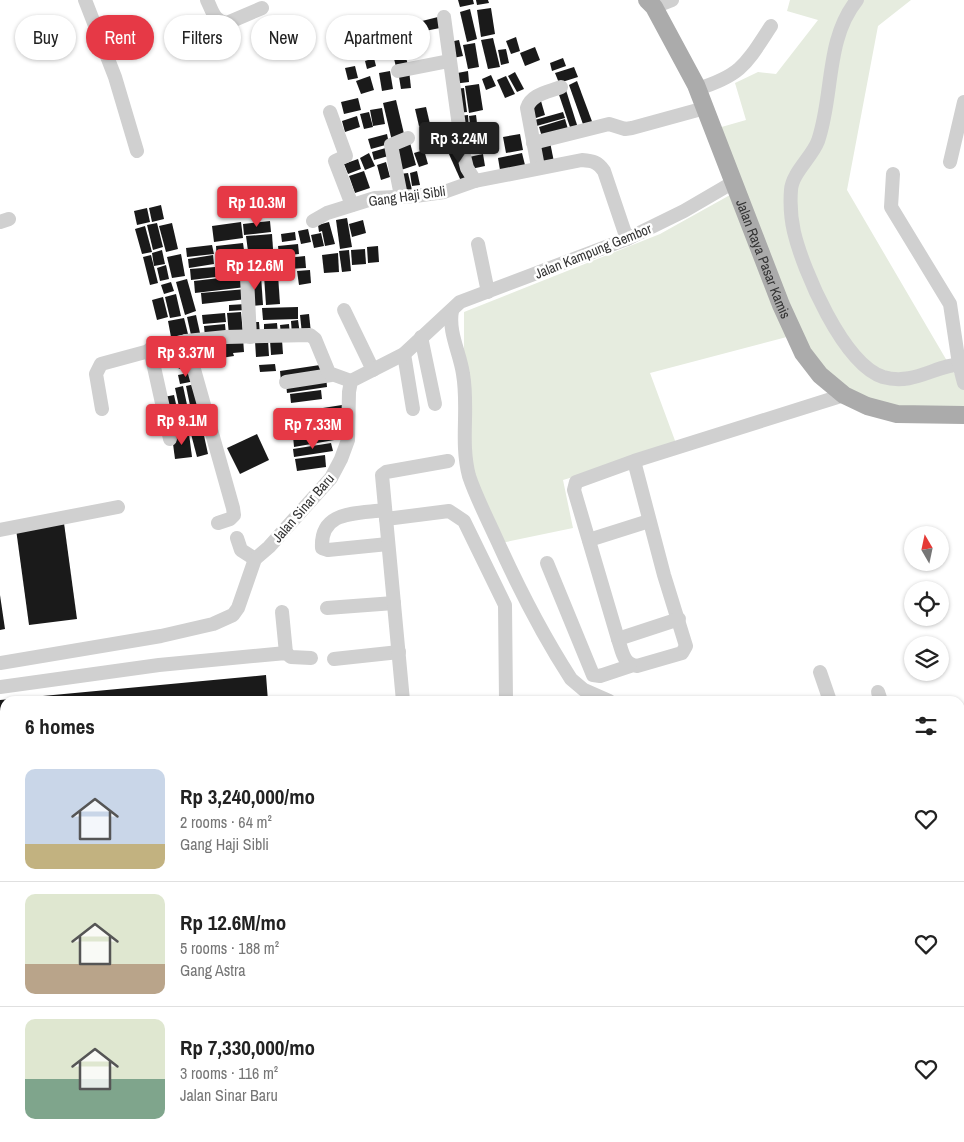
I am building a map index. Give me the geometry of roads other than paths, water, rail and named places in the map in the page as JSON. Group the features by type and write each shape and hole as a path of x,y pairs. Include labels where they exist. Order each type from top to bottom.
{"main road":[{"name":"Jalan Raya Pasar Kamis","path":"651,4 697,89 780,305 803,353 820,375 844,396 867,406 896,414 964,415"}],"street":[{"path":"85,0 115,77 137,151"},
{"path":"207,0 216,19 227,23 262,8"},
{"path":"651,4 672,0"},
{"path":"857,0 847,13 834,51 826,111 818,142 791,187 794,231 802,257 829,318 849,350 864,365 883,377 911,379 927,375 948,365 961,364"},
{"path":"444,17 462,148 467,168 475,180"},
{"path":"697,89 719,82 741,69 771,26"},
{"path":"398,71 449,61"},
{"path":"538,167 527,108 528,103 533,98 561,87"},
{"path":"950,162 964,102"},
{"path":"533,143 609,124 625,129 632,128 705,108"},
{"path":"330,112 346,156 335,160 352,205"},
{"path":"401,196 391,145 408,138"},
{"name":"Gang Haji Sibli","path":"313,221 327,212 375,198 444,192 475,180 582,160 600,164 628,239"},
{"path":"893,174 891,207 950,304 964,383"},
{"name":"Jalan Kampung Gembor","path":"452,311 460,302 628,239 684,211 732,183"},
{"path":"478,244 488,292"},
{"path":"247,278 250,337"},
{"path":"950,304 964,306"},
{"path":"344,310 374,370"},
{"path":"286,382 330,374 351,381 404,354 452,311"},
{"path":"452,311 451,325 463,373 465,392 463,429 469,475 519,589 571,679 584,690 598,696"},
{"path":"102,409 96,374 99,366 104,362 186,341 312,336 330,374"},
{"path":"421,338 435,404"},
{"path":"186,341 233,508 234,515 230,519 218,523"},
{"path":"150,349 170,439"},
{"path":"404,354 413,409"},
{"name":"Jalan Sinar Baru","path":"0,664 161,636 213,624 233,615 238,608 255,559 276,540 331,478 341,459 348,440 348,392 351,381"},
{"path":"630,666 626,662 618,639 574,490 576,482 634,461 844,396"},
{"path":"400,696 399,652 382,475 386,472 448,461"},
{"path":"547,563 593,675 600,676 630,666 682,653 686,643 649,521 634,461"},
{"path":"0,530 118,507"},
{"path":"388,544 328,550 322,548 321,535 328,524 339,516 449,511 464,521 505,605 506,696"},
{"path":"589,540 649,521"},
{"path":"238,538 241,550 255,559"},
{"path":"327,608 394,603"},
{"path":"282,612 286,653"},
{"path":"618,639 679,619"},
{"path":"334,659 399,652"},
{"path":"0,687 159,665 286,653 291,657 311,658"},
{"path":"820,672 828,696"}]}
